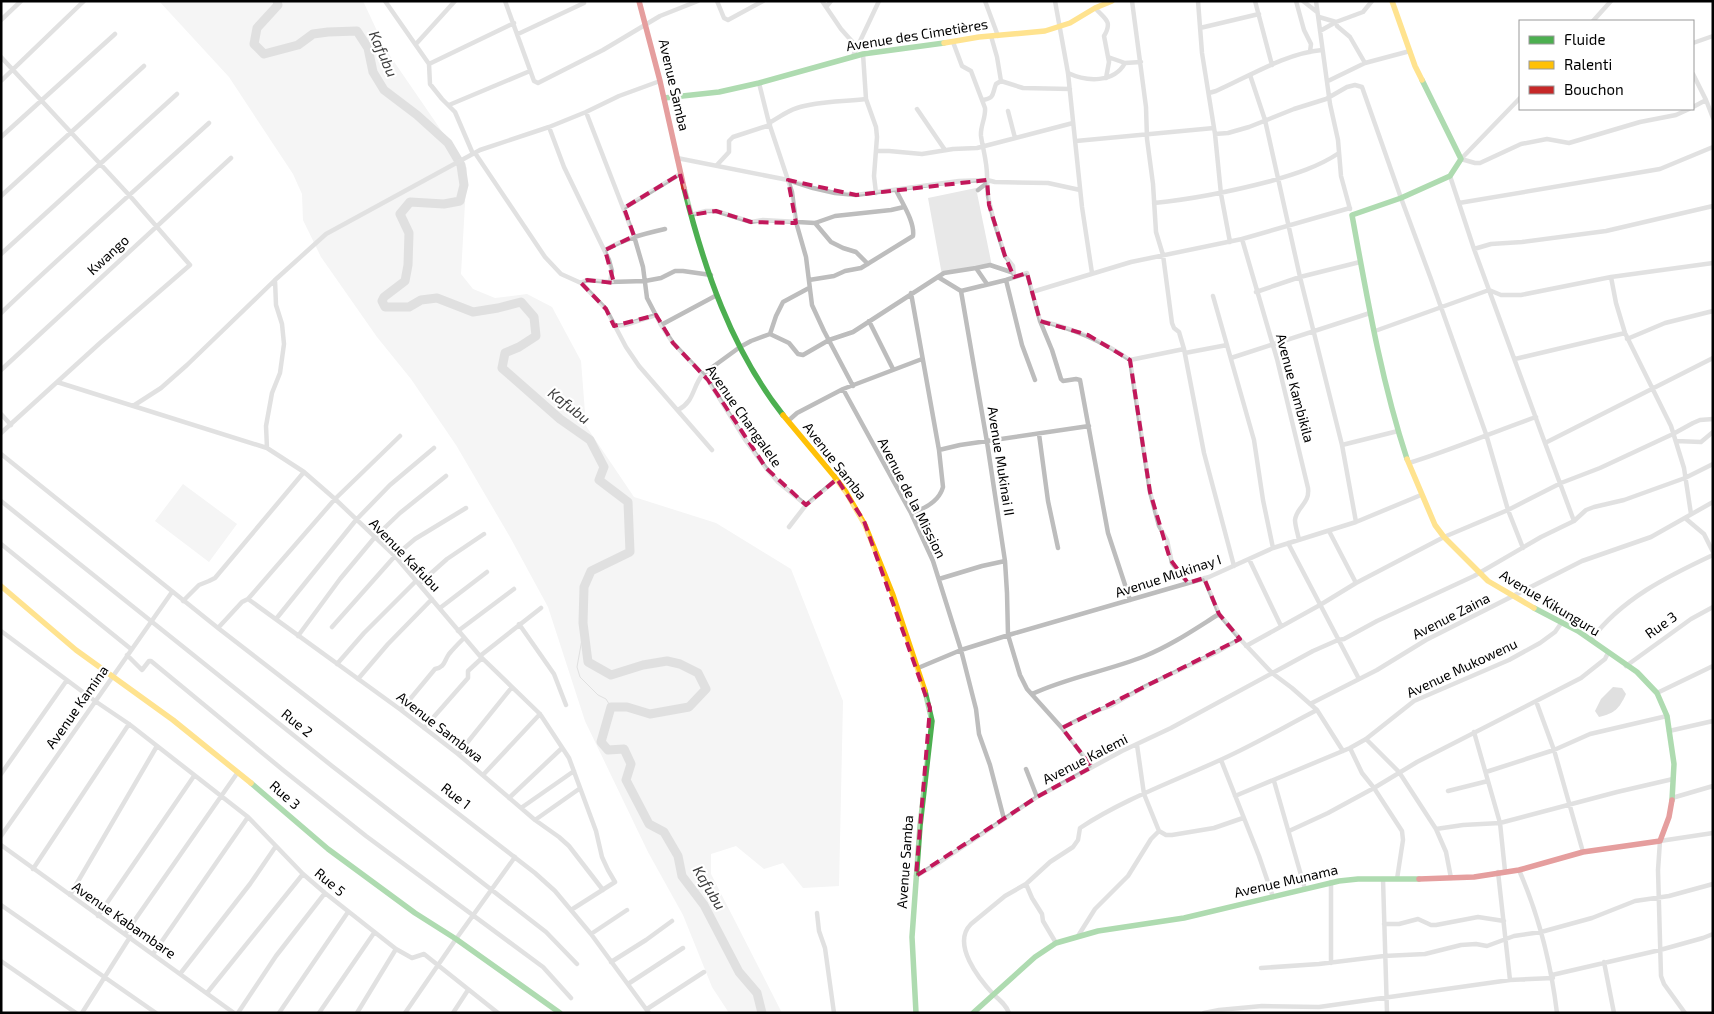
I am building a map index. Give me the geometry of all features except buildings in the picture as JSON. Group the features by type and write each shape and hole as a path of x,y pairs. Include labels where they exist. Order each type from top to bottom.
{"street":[{"path":"1,20 21,1"},
{"path":"1,80 84,1"},
{"path":"385,1 429,64 430,84 455,112 474,154 545,257 561,274 581,283 606,309 626,347 639,366 712,450"},
{"path":"416,44 455,1"},
{"path":"505,1 534,81 538,83 647,25 660,16 698,1"},
{"path":"518,34 584,4 583,1"},
{"name":"Avenue Samba","path":"640,1 678,158 680,174 697,238 717,295 740,347 761,385 788,421 837,479 856,507 874,543 930,708 932,721 920,826 912,937 916,1013"},
{"path":"717,1 724,18 728,20 763,1"},
{"path":"822,1 841,29 857,47"},
{"path":"826,7 831,1"},
{"path":"853,56 879,1"},
{"path":"985,1 998,36"},
{"path":"1055,1 1068,73 1080,190 1092,273"},
{"name":"Avenue des Cimetières","path":"664,98 719,92 759,83 863,54 991,36 1029,33 1060,27 1112,1"},
{"path":"1132,1 1146,106 1147,135 1154,184 1156,232 1163,255 1172,324 1179,332 1184,351 1204,453 1234,566"},
{"path":"1198,1 1221,194 1230,242"},
{"path":"1255,1 1272,65"},
{"path":"1296,1 1304,30 1311,44 1310,52"},
{"path":"1304,1 1317,12"},
{"path":"1316,1 1341,176 1352,216 1450,176 1461,159 1519,99"},
{"path":"1320,30 1363,12 1372,1"},
{"path":"1392,1 1420,78 1434,102 1461,159 1480,163 1521,144 1547,139 1569,143 1640,122 1676,115 1687,110"},
{"path":"1594,20 1611,1"},
{"path":"1095,8 1107,20 1108,25 1103,40 1109,62 1106,78"},
{"path":"1200,28 1259,14"},
{"path":"1319,17 1336,22 1337,26 1354,42 1365,63"},
{"path":"429,64 514,23"},
{"path":"1,137 115,34"},
{"path":"991,36 997,56 1001,81"},
{"path":"1694,43 1713,36"},
{"path":"954,42 962,66 971,71 983,100 986,114 981,128 981,136 984,146 988,196 1005,256 1013,266 1014,275"},
{"path":"1209,93 1272,65 1310,52 1322,50"},
{"path":"1328,81 1365,63 1410,51"},
{"path":"863,54 866,99 876,127 877,137 874,176 876,193"},
{"path":"1,57 130,196 190,265 1,433"},
{"path":"1108,57 1125,63 1141,62"},
{"path":"1068,73 1084,78 1106,78 1114,75 1125,63"},
{"path":"1,196 144,66"},
{"path":"449,105 530,71"},
{"path":"1250,75 1265,120 1300,277 1342,445 1356,522"},
{"path":"1694,76 1713,118"},
{"path":"133,406 161,388 188,365 275,280 326,234 474,154 550,128 618,96 660,81"},
{"path":"983,100 992,97 996,84 1001,81 1023,88 1070,89"},
{"path":"759,83 788,180 796,222 806,256 812,305 854,386"},
{"path":"1215,134 1228,132 1265,120 1330,96 1347,87 1355,85 1362,87 1400,198 1486,434 1508,510 1523,548"},
{"path":"1,254 176,94"},
{"path":"717,165 729,152 729,141 733,137 770,124 794,108 828,101 866,99"},
{"path":"1694,106 1706,100"},
{"path":"917,109 945,150"},
{"path":"1008,111 1015,138"},
{"name":"Avenue Changalele","path":"586,112 634,236 643,266 647,298 661,326 673,343 703,374 746,441 766,468 778,482 806,505"},
{"path":"1,313 82,236 130,196 209,123"},
{"path":"876,151 922,154 953,149 970,149 1073,123"},
{"path":"550,128 564,167 605,250 612,271 610,282"},
{"path":"1076,141 1214,128"},
{"path":"1459,203 1660,169 1713,147"},
{"path":"1154,203 1221,194 1277,179 1316,167 1339,153"},
{"name":"Kwango","path":"1,370 232,158"},
{"path":"678,158 788,180 835,193 856,195 959,181 1048,183 1080,190"},
{"path":"624,208 680,174"},
{"path":"1450,176 1474,250 1574,521"},
{"path":"978,190 987,182"},
{"path":"809,280 834,276 861,268 913,236 914,233 896,190"},
{"path":"1474,250 1491,244 1606,231 1713,206"},
{"path":"691,215 706,211 716,211 751,222 763,220 815,223 835,216 904,207"},
{"path":"1032,292 1092,273 1163,255 1242,239 1350,208"},
{"name":"Avenue Kikunguru","path":"1352,216 1370,313 1398,431 1421,495 1435,526 1488,581 1562,622 1637,672 1657,693 1667,716 1674,764 1674,779 1669,817 1660,841 1659,856 1661,976 1682,1012"},
{"path":"815,223 831,242 856,252 868,264"},
{"path":"605,250 634,236 665,229"},
{"name":"Avenue Kambikila","path":"1242,239 1256,292 1273,344 1308,488 1308,500 1297,513 1295,522 1299,540"},
{"path":"1256,292 1300,277 1360,262"},
{"path":"1375,331 1489,290 1501,295 1521,295 1611,277 1713,263"},
{"path":"678,410 688,403 695,392 697,382 703,374 751,341 770,334 790,343 798,354 803,355 829,340 853,332 944,273 990,265 1014,275 1027,274 1040,321 1061,379 1065,381 1079,379 1108,533 1130,600"},
{"path":"976,268 987,284"},
{"path":"581,283 587,280 610,282 645,281 660,278 675,271 711,275"},
{"path":"938,276 961,291 1006,280 1014,275"},
{"path":"1611,277 1616,303 1627,339 1653,388 1676,441 1684,468 1691,514"},
{"path":"266,448 266,426 272,393 280,373 284,344 282,324 276,305 275,280"},
{"path":"1006,280 1018,331 1035,380"},
{"path":"770,334 783,302 809,288"},
{"name":"Avenue Mukinai II","path":"961,291 987,442 1004,561 1008,635 1020,675 1027,689 1062,728 1092,766"},
{"path":"911,293 939,450 943,487 942,493 924,508 911,513"},
{"path":"661,326 717,295"},
{"path":"1213,296 1254,440 1263,500 1273,548"},
{"path":"1627,339 1665,323 1713,311"},
{"path":"1231,358 1370,313"},
{"path":"614,326 625,325 656,315"},
{"path":"869,321 894,370"},
{"path":"1040,321 1088,335 1130,360 1227,345"},
{"path":"1514,359 1625,333"},
{"path":"1545,443 1713,358"},
{"path":"788,421 797,412 843,389 922,359"},
{"path":"1130,360 1150,492 1159,526 1167,540 1172,563 1188,583"},
{"name":"Avenue Kafubu","path":"57,382 266,448 304,472 335,499 395,556 481,657 540,714 569,758 596,832 602,857 613,876 615,882 603,890"},
{"name":"Avenue de la Mission","path":"843,389 911,513 933,561 961,650 976,709 979,734 990,765 1004,819"},
{"path":"1,414 11,425"},
{"path":"1409,463 1441,454 1486,434 1536,417"},
{"path":"1246,646 1356,583 1444,537 1508,510 1561,483 1600,468 1693,423 1713,419"},
{"path":"939,450 1089,426"},
{"path":"1342,445 1398,431"},
{"path":"1676,441 1701,442 1713,432"},
{"path":"1039,434 1048,501 1058,548"},
{"path":"218,628 242,602 248,599 335,499 400,436"},
{"path":"276,619 356,520 390,485 434,448"},
{"name":"Rue 1","path":"1,454 183,601 515,856 555,891 591,934 648,1011"},
{"name":"Avenue Kalemi","path":"916,876 1038,797 1092,766 1171,728 1272,673 1338,640 1344,640 1377,621 1460,583 1574,521 1586,510 1617,503 1685,478 1713,464"},
{"path":"183,601 199,585 215,578 304,472"},
{"path":"298,636 340,579 375,537 400,513 446,476"},
{"path":"789,527 806,505 837,479"},
{"name":"Avenue Mukinay I","path":"918,668 961,650 1008,635 1204,578 1273,548 1356,522 1421,495"},
{"name":"Rue 2","path":"1,501 339,772 546,932 577,964"},
{"name":"Avenue Zaina","path":"1310,704 1359,679 1426,640 1582,561 1651,537 1713,502"},
{"path":"332,627 395,556 415,539 466,508"},
{"path":"1590,640 1609,618 1650,587 1713,553 1706,537 1685,518"},
{"path":"1330,531 1356,583"},
{"path":"337,664 364,634 418,582 484,534"},
{"path":"1288,543 1359,679"},
{"path":"1,544 131,649"},
{"path":"1249,559 1281,626"},
{"path":"939,579 1004,561"},
{"path":"440,608 487,572"},
{"path":"1204,578 1220,614 1246,646 1272,673 1317,710 1343,752"},
{"name":"Rue 3","path":"1,586 76,650 173,720 238,772 328,849 415,913 456,939 560,1013"},
{"path":"458,631 514,589"},
{"name":"Avenue Kamina","path":"1,836 172,592"},
{"name":"Avenue Sambwa","path":"248,599 401,710 458,754 535,820 569,846 603,890"},
{"path":"358,679 388,644 432,599"},
{"name":"Rue 3","path":"1626,666 1674,631 1713,607"},
{"path":"424,728 468,678 468,671 481,657 519,624 541,608"},
{"path":"1032,694 1051,685 1144,656 1165,647 1220,614"},
{"name":"Avenue Mukowenu","path":"1235,796 1343,752 1366,739 1414,701 1509,660 1540,643 1555,632 1562,622"},
{"path":"519,624 554,674 566,705"},
{"name":"Rue 5","path":"1,631 129,724 248,817 303,874 396,949 412,958 424,954 496,1012"},
{"path":"401,710 435,669 441,667 464,638"},
{"path":"1062,728 1121,701 1154,682 1240,639"},
{"path":"1289,831 1328,813 1399,772 1581,678 1605,659 1608,653"},
{"path":"127,655 142,670 149,661 152,661 283,770 398,861 543,967 571,998"},
{"path":"1657,693 1713,666"},
{"path":"1,774 67,680"},
{"path":"458,754 512,687"},
{"path":"1536,701 1554,750 1583,852"},
{"path":"1009,1013 971,964 963,945 966,929 1005,896 1026,884 1050,862 1072,847 1078,840 1080,828 1144,794 1221,760 1317,710"},
{"path":"482,775 540,714"},
{"path":"1486,772 1554,750 1590,734 1667,716"},
{"path":"1669,732 1713,721"},
{"path":"33,869 129,724"},
{"path":"1474,732 1500,823 1505,871"},
{"path":"1366,739 1399,772 1436,829 1446,852 1451,878"},
{"path":"1137,745 1144,794 1159,830 1166,835 1214,828 1243,818"},
{"path":"70,895 157,746"},
{"path":"510,798 562,748"},
{"path":"1350,748 1357,765 1374,788 1403,836 1396,879"},
{"path":"1221,760 1273,897"},
{"path":"1026,769 1038,797"},
{"path":"521,808 574,771"},
{"path":"125,934 238,772"},
{"path":"98,916 194,776"},
{"path":"1436,829 1500,823 1674,779"},
{"path":"1274,780 1305,889"},
{"path":"1448,791 1488,781"},
{"path":"1672,798 1713,786"},
{"path":"535,820 580,789"},
{"path":"153,954 248,817"},
{"path":"1078,936 1094,909 1128,876 1151,839 1159,830"},
{"path":"1660,841 1713,833"},
{"name":"Avenue Munama","path":"973,1013 1035,957 1056,943 1078,936 1098,931 1184,918 1330,882 1358,879 1474,877 1519,870 1583,852 1660,841"},
{"name":"Avenue Kabambare","path":"1,846 234,1013"},
{"path":"180,974 250,884 276,846"},
{"path":"405,1013 515,856"},
{"path":"1519,870 1541,932 1552,977 1557,1013"},
{"path":"1498,872 1510,980"},
{"path":"207,993 303,874"},
{"path":"1383,879 1387,1013"},
{"path":"1330,882 1332,963"},
{"path":"1026,884 1042,914 1043,921 1056,943"},
{"path":"1261,968 1425,954 1461,945 1476,944 1487,946 1514,936 1541,932 1592,918 1635,901 1713,884"},
{"path":"571,910 603,890"},
{"path":"238,1013 276,956 326,893"},
{"path":"1,905 156,1013"},
{"path":"591,934 627,910"},
{"path":"279,1013 348,912"},
{"path":"817,913 829,974 834,1013"},
{"path":"1384,924 1400,924 1418,919 1436,926 1478,917 1504,921"},
{"path":"611,962 646,940 672,920"},
{"path":"319,1013 374,932"},
{"path":"1204,1013 1262,1006 1319,1007 1510,980 1552,977 1604,962 1660,950 1713,934"},
{"path":"82,1013 130,938"},
{"path":"628,984 683,948"},
{"path":"357,1013 396,949"},
{"path":"1,961 76,1013"},
{"path":"1604,962 1614,1013"},
{"path":"648,1011 704,972"},
{"path":"453,1013 468,990"},
{"path":"1290,1013 1293,1007"}],"highlighted area":[{"path":"680,174 691,215 716,211 751,222 796,223 788,180 856,195 987,180 989,205 1005,256 1014,277 1027,273 1040,321 1088,335 1130,360 1150,492 1170,559 1188,583 1204,578 1219,614 1240,639 1062,728 1092,767 1037,797 916,876 930,708 864,521 837,479 806,505 766,468 708,380 673,343 656,315 614,326 606,309 581,283 587,280 614,283 605,250 634,236 624,208"}],"shaded area":[{"path":"159,1 363,1 386,50 467,168 461,274 473,289 495,298 527,294 552,307 581,361 586,426 634,497 716,523 791,569 843,701 839,886 803,888 783,863 764,869 736,846 711,854 711,874 782,1013 729,1013 712,987 683,915 648,852 585,721 548,607 510,537 456,445 411,379 377,337 321,257 303,220 302,194 293,174 229,77"},
{"path":"976,188 992,266 942,275 928,198"},
{"path":"183,484 237,524 209,562 155,521"},
{"path":"1613,687 1622,688 1626,694 1616,710 1599,717 1595,711 1601,699"}],"waterway":[{"name":"Kafubu","path":"277,1 278,5 257,28 254,44 264,54 298,45 313,34 357,31 368,48 373,72 384,90 417,115 448,143 461,165 464,185 460,201 444,204 410,202 400,214 409,233 408,265 405,281 384,297 382,301 385,307 409,307 421,300 437,298 473,312 521,302 534,317 536,336 505,353 502,368 560,419 590,440 604,467 599,480 628,502 630,552 591,571 584,587 583,623 588,662 611,675 643,665 667,661 680,664 698,673 706,689 689,707 650,714 627,707 611,707 601,742 608,750 624,749 631,764 626,780 649,824 664,832 678,856 682,876 704,905 739,972 757,993 762,1013"},
{"path":"584,628 577,667 580,677 598,695 606,699 611,707"}],"traffic: fast":[{"path":"664,98 719,92 759,83 863,54 944,43"},
{"path":"1407,459 1382,369 1352,215 1401,198 1450,176 1461,159 1422,80"},
{"path":"684,188 710,278 721,307 748,363 783,415"},
{"path":"1534,608 1578,631 1637,672 1657,693 1667,716 1674,764 1672,800"},
{"path":"916,1013 912,937 920,826 932,721 925,691"},
{"path":"251,783 328,849 415,913 456,939 560,1013"},
{"path":"973,1013 1035,957 1056,943 1098,931 1184,918 1339,881 1358,879 1419,879"}],"traffic: slow":[{"path":"944,43 979,37 1045,31 1070,23 1095,8 1112,1"},
{"path":"1392,1 1415,66 1422,80"},
{"path":"783,415 846,492 865,525 893,595 925,691"},
{"path":"1407,459 1435,525 1444,537 1488,581 1534,608"},
{"path":"1,586 76,650 173,720 251,783"}],"traffic: jam":[{"path":"639,1 660,81 684,188"},
{"path":"1419,879 1474,877 1519,870 1583,852 1660,841 1669,817 1672,800"}]}
